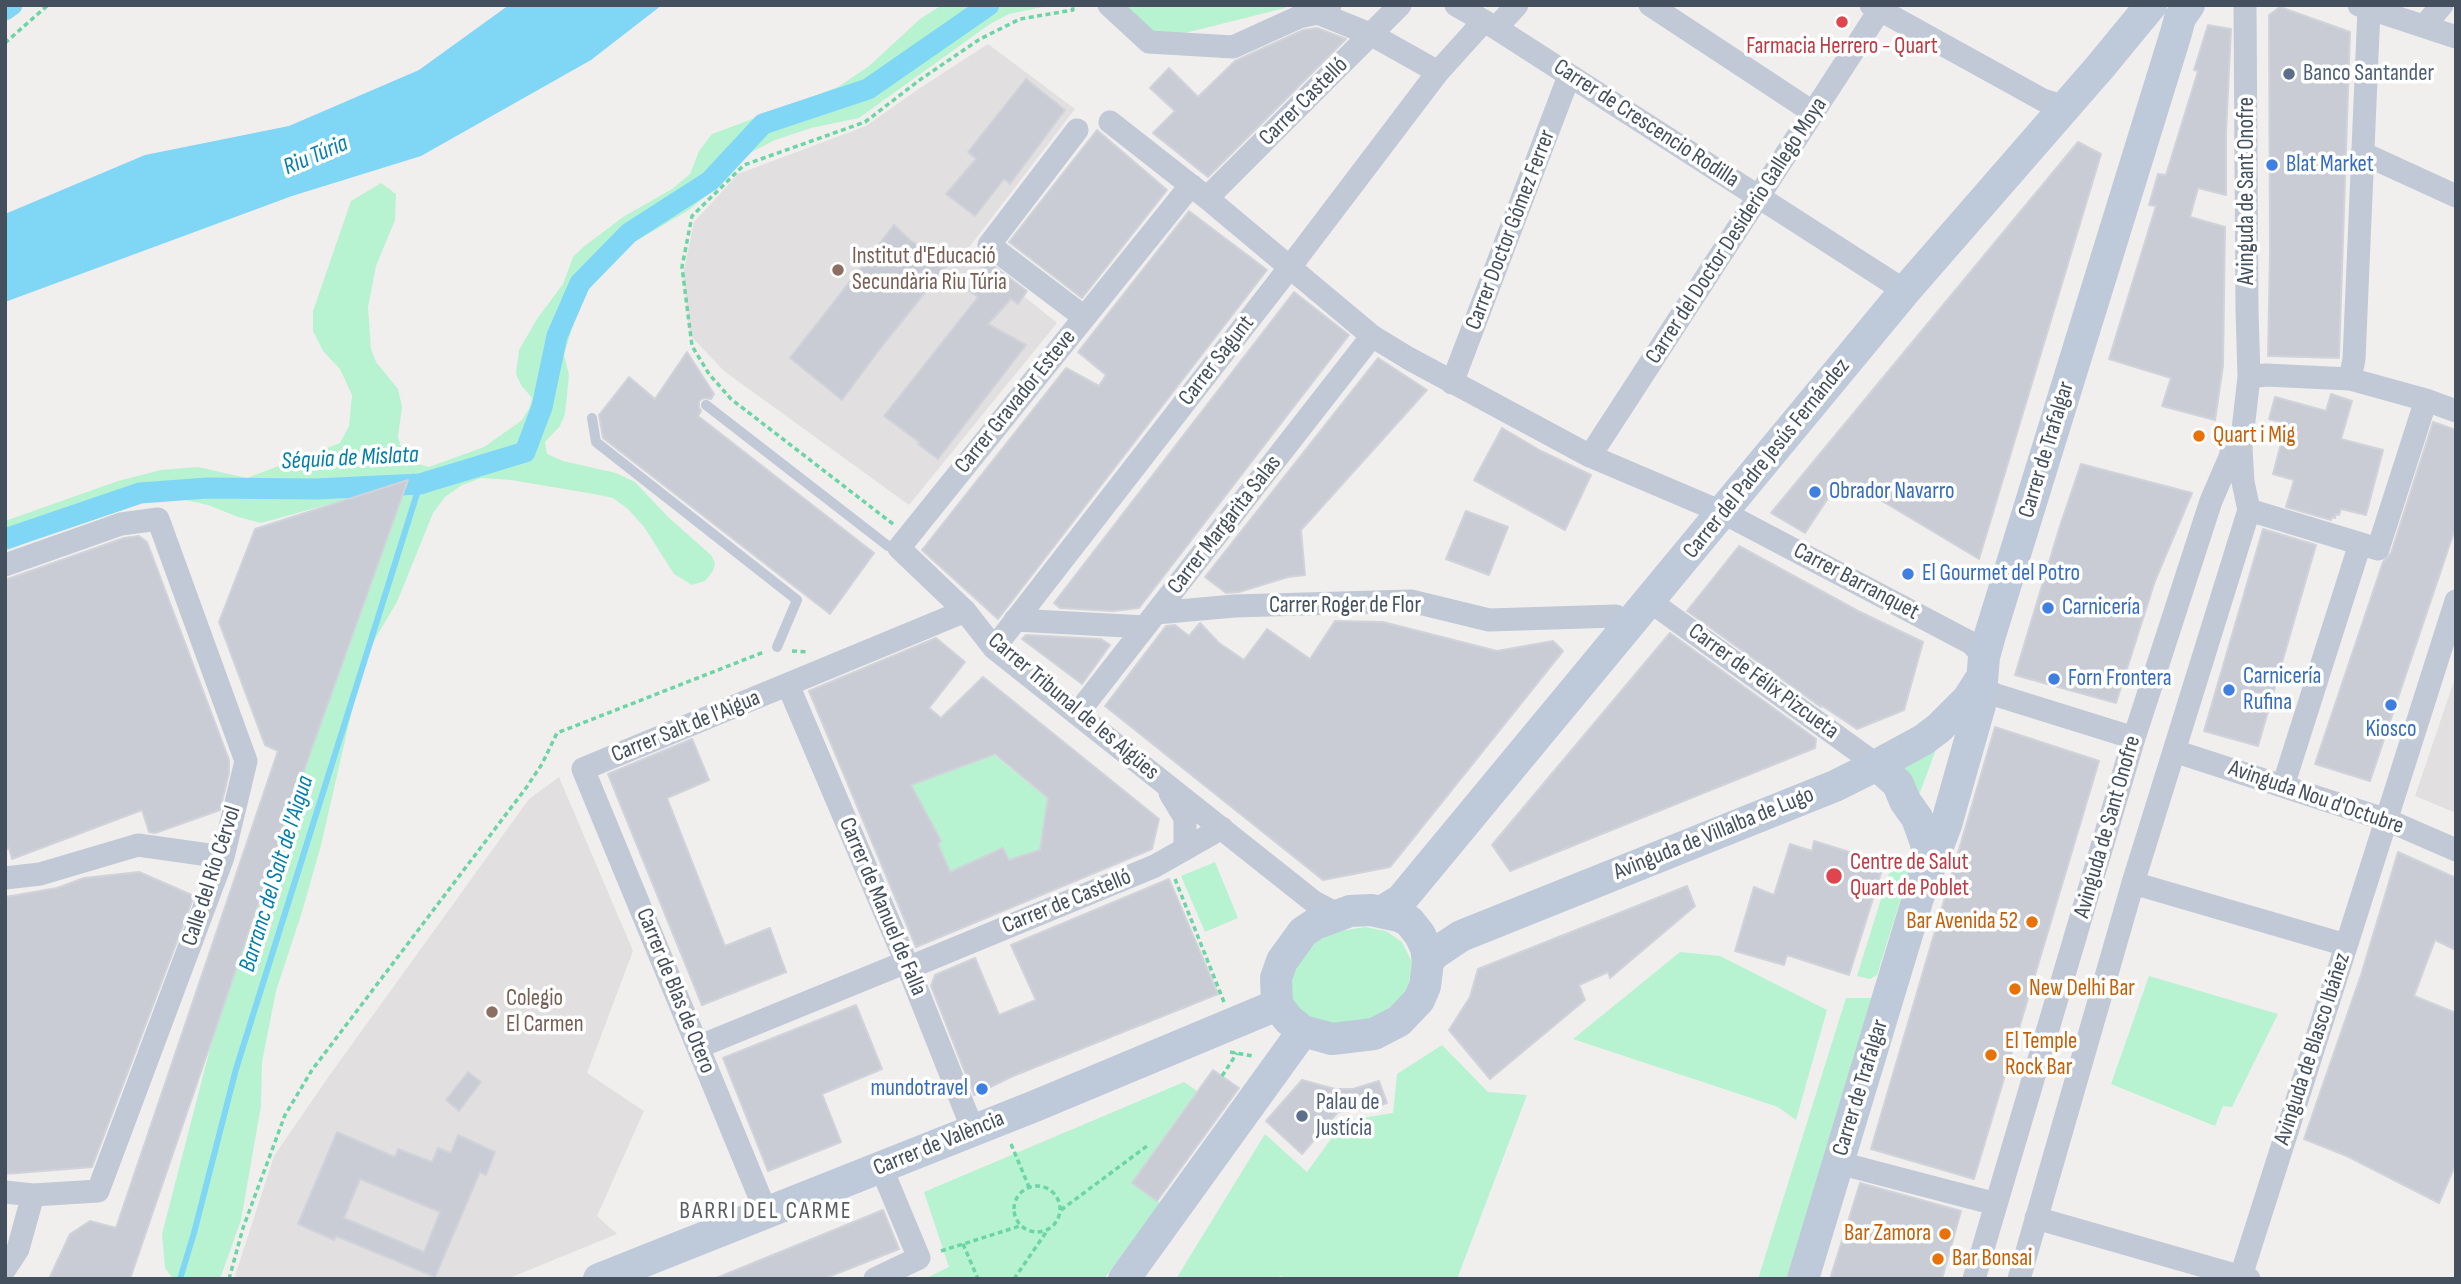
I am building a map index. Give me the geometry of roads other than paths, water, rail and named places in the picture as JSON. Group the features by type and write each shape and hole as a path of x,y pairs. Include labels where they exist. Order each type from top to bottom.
{"street":[{"path":"1109,5 1149,42 1233,47 1299,17 1324,9 1438,72"},
{"name":"Carrer Castelló","path":"1199,191 1372,35 1400,5"},
{"name":"Carrer de Crescencio Rodilla","path":"1456,5 1490,24 1905,291"},
{"name":"Carrer Sagunt","path":"994,648 1438,72 1490,24 1517,5"},
{"path":"1650,5 1814,113"},
{"name":"Carrer del Padre Jesús Fernández","path":"1383,911 1401,900 1905,291 2151,5"},
{"name":"Carrer de Trafalgar","path":"1918,898 1946,825 1980,705 1983,668 2180,18 2189,5"},
{"name":"Avinguda de Sant Onofre","path":"2019,1279 2133,883 2249,510 2243,482 2241,447 2249,377 2245,5"},
{"path":"2424,26 2442,5"},
{"path":"1878,7 2043,100 2065,107"},
{"name":"Carrer del Doctor Desiderio Gallego Moya","path":"1590,456 1814,113 1878,7"},
{"path":"2350,379 2354,359 2362,153 2364,7 2456,37"},
{"name":"Carrer Doctor Gómez Ferrer","path":"1452,383 1569,76"},
{"name":"Carrer Barranquet","path":"1110,122 1199,191 1373,336 1452,383 1590,456 1724,513 1971,643 1983,668 1987,690 1996,695 2134,738"},
{"path":"1077,130 989,245 1084,317"},
{"path":"2362,153 2456,196"},
{"name":"Carrer Gravador Esteve","path":"899,548 1084,317 1199,191"},
{"name":"Carrer Margarita Salas","path":"1077,714 1373,336"},
{"path":"2249,377 2266,375 2350,379 2456,411"},
{"name":"Avinguda de Sant Onofre","path":"1974,1279 2134,738 2211,501 2230,457 2249,377"},
{"path":"2249,510 2378,549 2426,400"},
{"name":"Calle del Río Cérvol","path":"5,565 121,524 158,519 246,761 223,857 98,1191 33,1195"},
{"path":"2283,786 2360,544"},
{"path":"789,685 965,611 899,548"},
{"name":"Carrer de Félix Pizcueta","path":"1654,595 1658,607 1877,765"},
{"name":"Carrer Roger de Flor","path":"1015,620 1151,620 1234,606 1411,601 1489,621 1616,616"},
{"name":"Avinguda de Blasco Ibáñez","path":"2243,1278 2456,601"},
{"name":"Carrer Tribunal de les Aigües","path":"965,611 994,648 1314,902 1337,914"},
{"name":"Avinguda de Villalba de Lugo","path":"1428,962 1434,954 1461,936 1835,786 1877,765 1923,740 1939,728 1968,699 1983,668"},
{"name":"Carrer Salt de l'Aigua","path":"583,769 789,685"},
{"name":"Carrer de Manuel de Falla","path":"789,685 907,965 987,1125"},
{"name":"Avinguda Nou d'Octubre","path":"2174,751 2386,820 2456,850"},
{"name":"Carrer de Trafalgar","path":"1803,1279 1927,864 1926,843 1917,818 1905,801 1898,784 1877,765"},
{"name":"Carrer de Blas de Otero","path":"583,769 766,1212"},
{"path":"1163,781 1185,818 1185,847"},
{"path":"1835,786 1850,783 1874,785 1905,801"},
{"name":"Carrer de Castelló","path":"698,1047 1155,866 1222,828"},
{"path":"5,878 40,874 138,845 223,857"},
{"path":"2133,883 2346,945"},
{"path":"1350,911 1383,911 1399,916 1414,926 1426,948 1428,962 1425,986 1419,999 1390,1027 1374,1034 1332,1039 1303,1031 1289,1020 1277,1005 1276,978 1291,947 1303,932 1337,914 1350,911"},
{"name":"Carrer de València","path":"599,1279 987,1125 1219,1041 1277,1005"},
{"path":"1124,1279 1303,1031"},
{"path":"1839,1163 1996,1204"},
{"path":"875,1279 919,1258 881,1167"},
{"path":"5,1192 33,1195 18,1249 5,1269"},
{"path":"2036,1217 2243,1278"}],"lane":[{"path":"706,405 888,546 899,548"},
{"path":"592,418 596,442 797,600 777,647"}],"water":[{"name":"Riu Túria","path":"509,5 662,5 591,60 421,156 292,196 5,302 5,214 145,155 289,126 419,70"}],"waterway":[{"path":"5,10 12,5"},
{"name":"Séquia de Mislata","path":"5,539 140,493 207,488 316,489 420,484 525,452 542,407 557,336 580,283 629,233 710,181 763,124 868,89 989,5"},
{"name":"Barranc del Salt de l'Aigua","path":"180,1279 236,1069 420,484"}],"place":[{"name":"Farmacia Herrero - Quart","path":"1842,22"},
{"name":"Banco Santander","path":"2289,74"},
{"name":"Blat Market","path":"2272,165"},
{"name":"Institut d'Educació Secundària Riu Túria","path":"838,270"},
{"name":"Quart i Mig","path":"2199,436"},
{"name":"Obrador Navarro","path":"1815,492"},
{"name":"El Gourmet del Potro","path":"1908,574"},
{"name":"Carnicería","path":"2048,608"},
{"name":"Forn Frontera","path":"2054,679"},
{"name":"Carnicería Rufina","path":"2229,690"},
{"name":"Kiosco","path":"2391,705"},
{"name":"Centre de Salut Quart de Poblet","path":"1834,876"},
{"name":"Bar Avenida 52","path":"2032,922"},
{"name":"New Delhi Bar","path":"2015,989"},
{"name":"Colegio El Carmen","path":"492,1012"},
{"name":"El Temple Rock Bar","path":"1991,1055"},
{"name":"mundotravel","path":"982,1089"},
{"name":"Palau de Justícia","path":"1302,1116"},
{"name":"Bar Zamora","path":"1945,1234"},
{"name":"Bar Bonsai","path":"1938,1259"}],"district":[{"name":"BARRI DEL CARME","path":"766,1212"}]}
